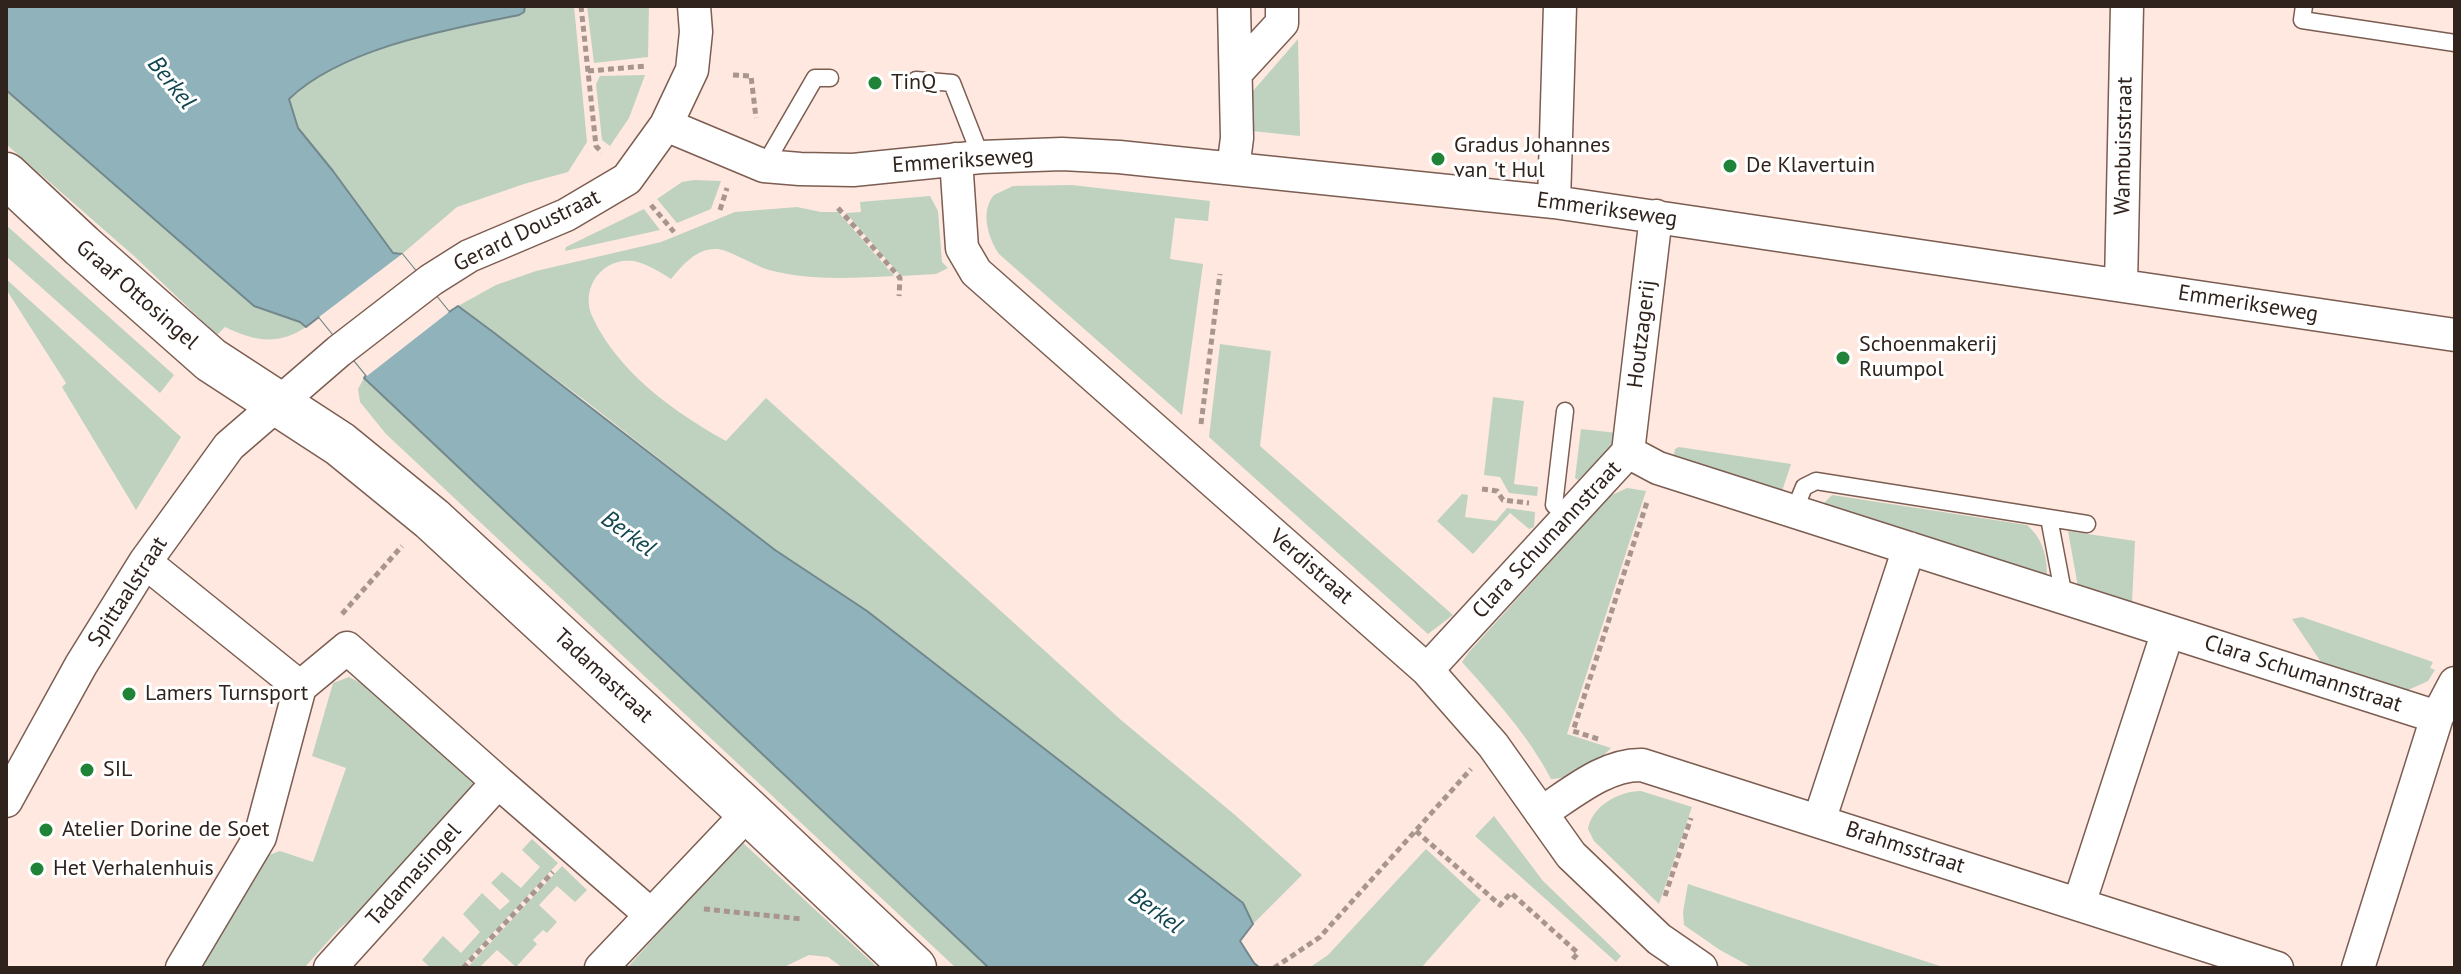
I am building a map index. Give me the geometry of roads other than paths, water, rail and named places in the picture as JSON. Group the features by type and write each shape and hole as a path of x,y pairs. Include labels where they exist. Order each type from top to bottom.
{"street":[{"name":"Gerard Doustraat","path":"277,403 431,280 469,256 566,215 627,179 666,125 692,70 696,32 694,6"},
{"path":"1233,169 1237,138 1234,6"},
{"path":"1236,73 1282,23 1282,6"},
{"path":"1554,202 1560,6"},
{"name":"Wambuisstraat","path":"2121,285 2127,6"},
{"name":"Emmerikseweg","path":"666,125 764,166 853,170 968,158 1062,154 1233,169 1554,202 2121,285 2454,328"},
{"name":"Verdistraat","path":"968,158 962,248 976,272 1427,670 1493,745 1571,855 1653,933 1701,968"},
{"name":"Graaf Ottosingel","path":"10,183 211,360 277,403"},
{"name":"Houtzagerij","path":"1628,452 1656,216"},
{"name":"Tadamastraat","path":"277,403 340,444 432,519 914,968"},
{"name":"Spittaalstraat","path":"6,801 81,665 145,562 229,446 277,403"},
{"name":"Clara Schumannstraat","path":"1427,670 1561,512 1628,452 1658,468 2437,717"},
{"path":"1819,821 1909,548"},
{"path":"145,562 300,687"},
{"path":"2079,904 2168,631"},
{"path":"182,968 260,837 300,687 347,648 650,914"},
{"path":"2358,968 2437,717 2455,683"},
{"name":"Brahmsstraat","path":"1541,813 1605,773 1627,765 1642,765 2277,968"},
{"name":"Tadamasingel","path":"330,968 498,782"},
{"path":"601,968 749,812"}],"lane":[{"path":"2304,6 2302,20 2455,43"},
{"path":"764,166 815,78 830,78"},
{"path":"916,80 952,83 968,158"},
{"path":"1561,512 1565,411"},
{"path":"1794,511 1804,487 1816,481 2087,524"},
{"path":"2049,518 2064,597"}],"water":[{"name":"Berkel","path":"6,6 525,6 524,12 519,15 429,34 337,66 289,99 298,128 393,253 402,254 449,312 458,306 493,332 775,550 867,611 1243,903 1253,924 1240,941 1260,968 989,968 364,378 366,375 319,317 306,327 254,306 6,90"}],"place":[{"name":"TinQ","path":"875,83"},
{"name":"Gradus Johannes van 't Hul","path":"1438,159"},
{"name":"De Klavertuin","path":"1730,166"},
{"name":"Schoenmakerij Ruumpol","path":"1843,358"},
{"name":"Lamers Turnsport","path":"129,694"},
{"name":"SIL","path":"87,770"},
{"name":"Atelier Dorine de Soet","path":"46,830"},
{"name":"Het Verhalenhuis","path":"37,869"}]}
